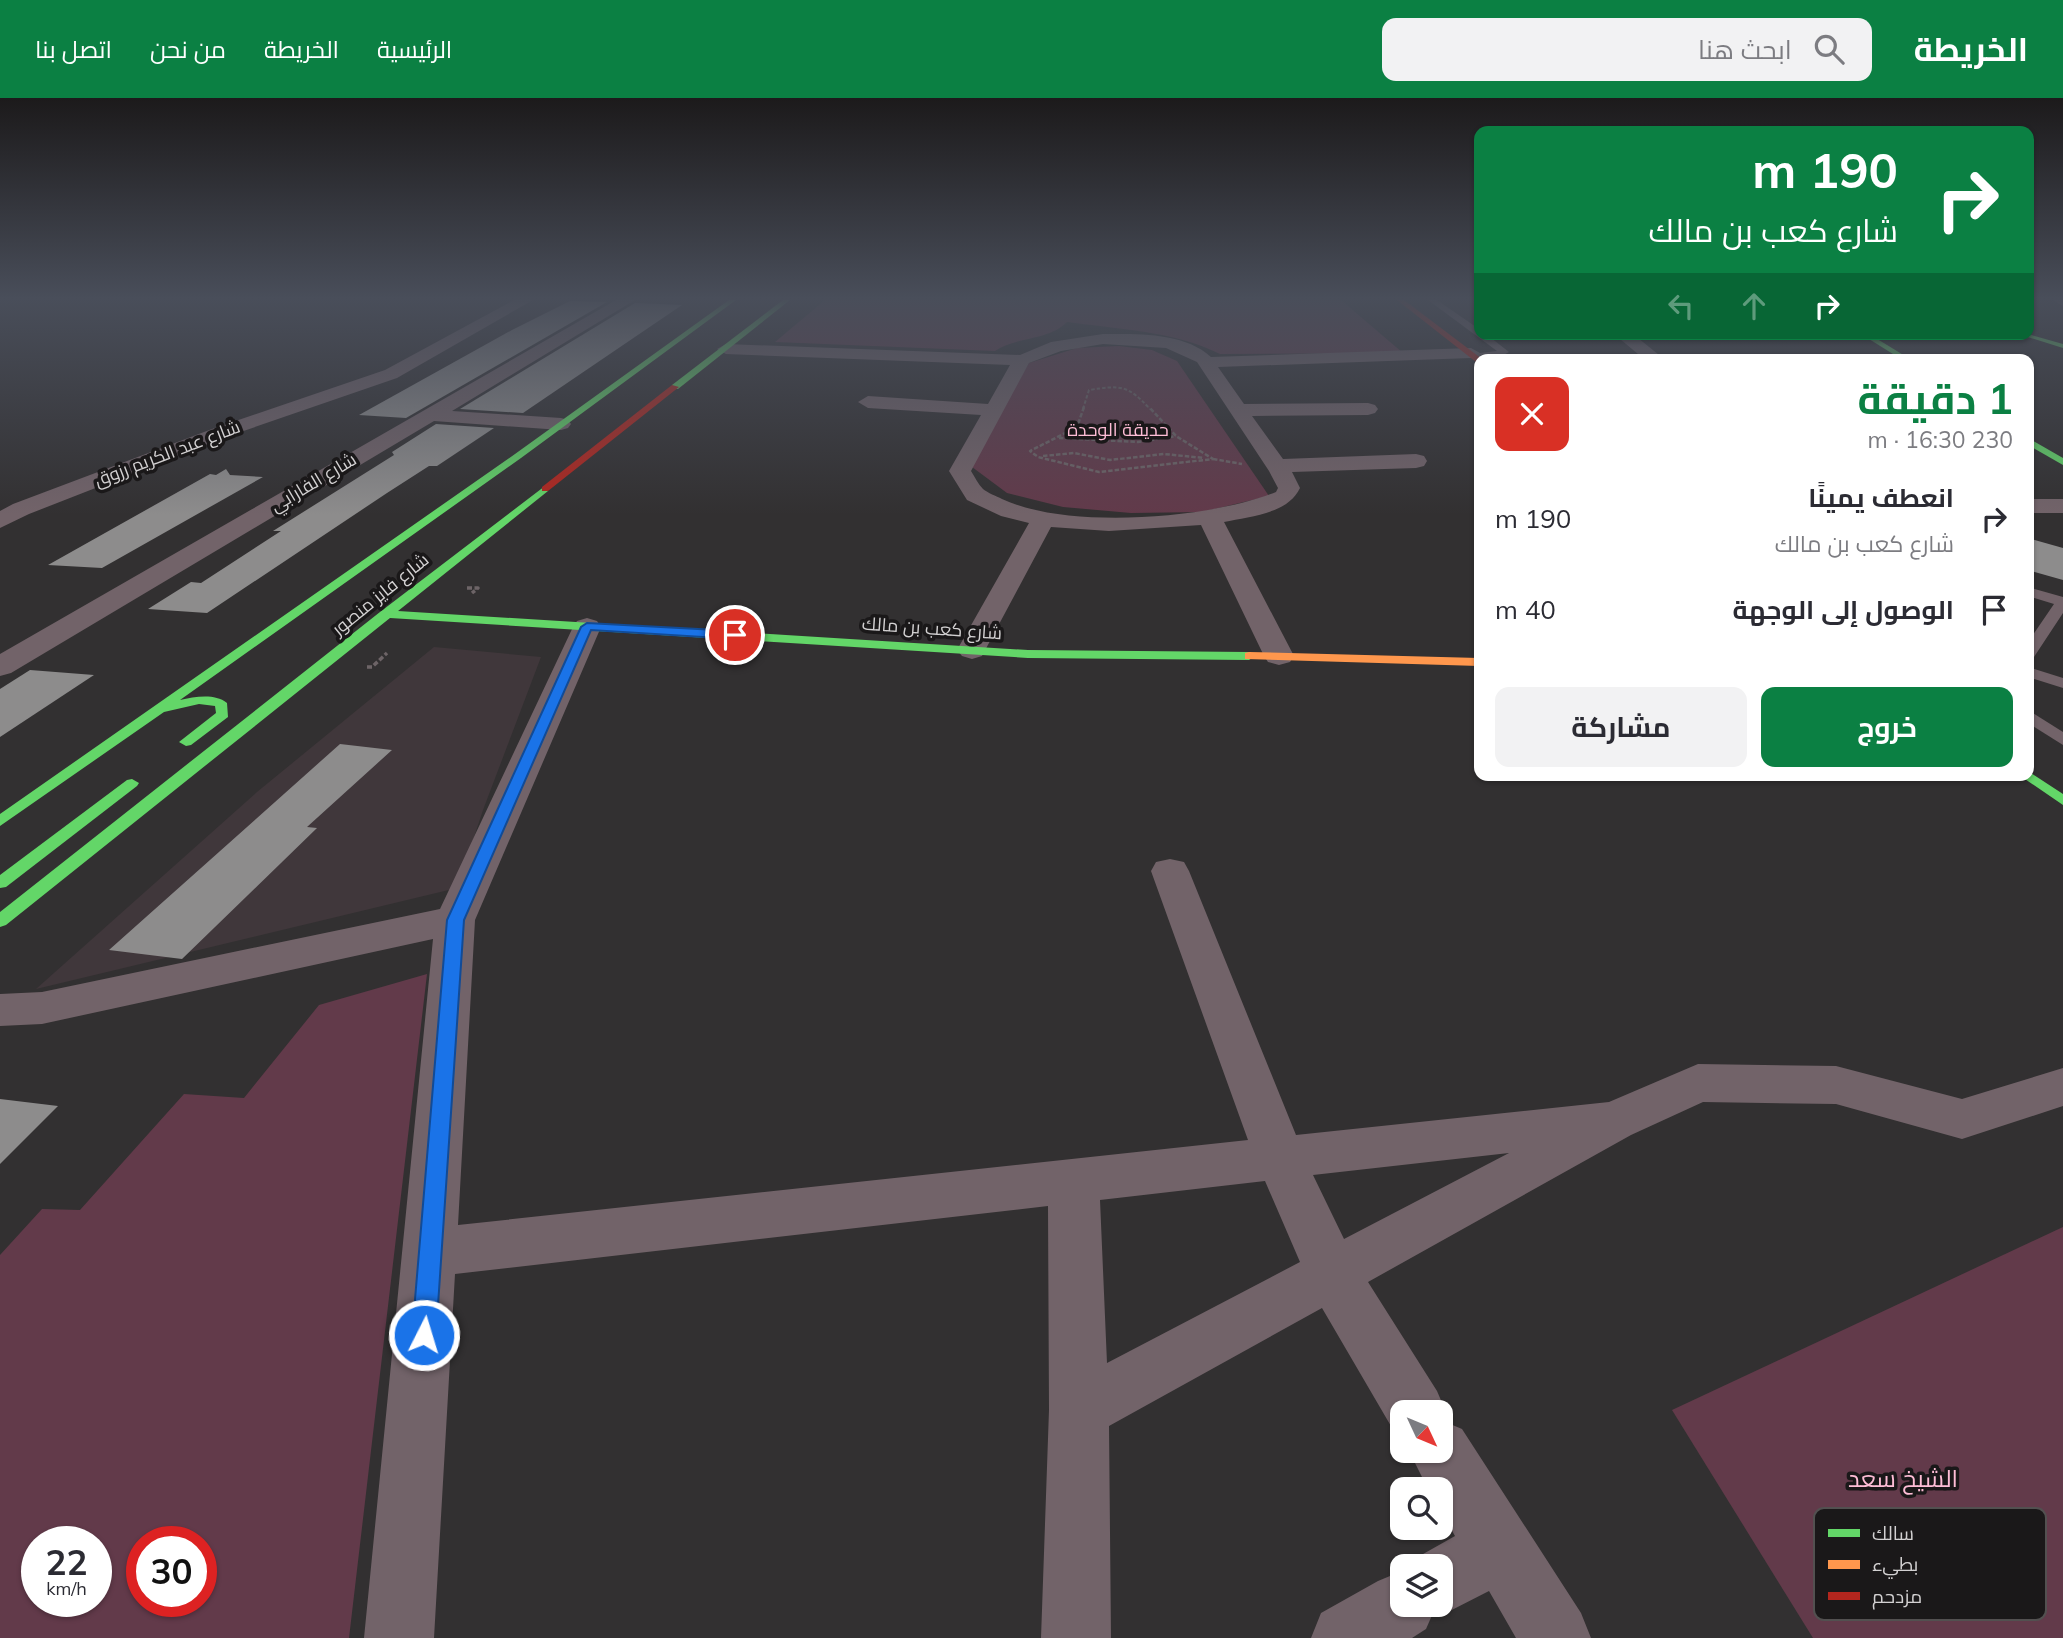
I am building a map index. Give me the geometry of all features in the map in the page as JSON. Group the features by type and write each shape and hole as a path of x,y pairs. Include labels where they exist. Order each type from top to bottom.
{"main road":[{"name":"شارع فايز منصور","path":"0,821 155,711 525,460 561,424 633,372"},
{"name":"شارع فايز منصور","path":"0,921 384,614 696,372"},
{"path":"2034,430 2063,447"},
{"path":"2034,445 2063,462"},
{"name":"شارع كعب بن مالك","path":"364,611 972,650 1126,656 1279,656 1474,662"},
{"path":"155,711 184,702 212,700 221,703 223,714 178,748"},
{"path":"0,883 145,773"},
{"path":"2034,781 2063,801"}],"street":[{"name":"شارع عبد الكريم رزوق","path":"0,521 21,509 219,433 393,372"},
{"name":"شارع الفارابي","path":"0,667 502,372"},
{"path":"1015,372 960,471 970,490 989,504 1043,520 1147,523 1210,518 1274,502 1285,496 1289,488 1214,372"},
{"path":"868,402 994,410"},
{"path":"1239,410 1368,409"},
{"path":"427,415 561,424"},
{"path":"1278,468 1416,461"},
{"path":"2034,506 2063,506"},
{"path":"1210,518 1279,656"},
{"path":"972,650 1043,520"},
{"path":"399,1638 455,920 587,627"},
{"path":"0,807 34,797"},
{"path":"1170,871 1279,1158 1332,1273 1409,1400"},
{"path":"0,1010 42,1008 455,920"},
{"path":"1079,1410 1614,1121 1698,1083 1836,1085 1962,1119 2063,1087"},
{"path":"431,1252 1614,1121"},
{"path":"1073,1180 1079,1410 1076,1638"},
{"path":"1447,1463 1556,1638"},
{"path":"1453,1575 1499,1548"},
{"path":"1346,1638 1390,1612"}],"lane":[{"path":"2034,593 2063,602 2034,644"},
{"path":"2034,674 2063,683"},
{"path":"2034,719 2063,740"}],"path":[{"path":"1113,386 1133,390 1176,436 1213,459 1099,472 1038,457 1030,451 1077,427 1089,390 1113,386"},
{"path":"1059,438 1138,442 1176,436"},
{"path":"1038,457 1074,453 1110,460 1164,454 1278,468"},
{"path":"375,664 388,652"}],"shaded area":[{"path":"434,647 541,657 483,810 457,888 36,989 257,792"}],"green space":[{"name":"حديقة الوحدة","path":"1024,372 1184,372 1269,496 1202,512 1131,513 1063,507 1007,493 968,464"},
{"path":"427,974 349,1638 0,1638 0,1255 42,1209 80,1210 184,1094 244,1098 319,1005"},
{"name":"الشيخ سعد","path":"2063,1227 2063,1638 1813,1638 1672,1410"}],"building":[{"path":"437,372 486,372 406,418 359,415"},
{"path":"521,372 584,372 523,413 460,409"},
{"path":"436,424 494,428 437,466 429,466 387,493 207,613 148,609 191,582 201,583 281,531 273,531 394,455 392,452"},
{"path":"226,469 230,475 263,477 102,568 48,565 210,474 216,475"},
{"path":"2034,540 2063,548 2063,580 2034,572"},
{"path":"30,670 94,675 0,737 0,689"},
{"path":"340,744 392,750 307,827 317,828 182,959 109,950"},
{"path":"0,1099 58,1106 0,1164"}],"traffic: fast":[{"path":"0,821 634,372"},
{"path":"675,387 694,372"},
{"path":"2034,445 2063,462"},
{"path":"0,921 545,489"},
{"path":"384,614 1028,654 1249,656"},
{"path":"163,708 199,700 221,703 223,714 186,742"},
{"path":"2034,781 2063,801"},
{"path":"0,883 132,783"}],"traffic: slow":[{"path":"1249,656 1474,662"}],"traffic: jam":[{"path":"545,489 675,387"}],"route":[{"path":"424,1335 455,920 587,627 735,635"}]}
